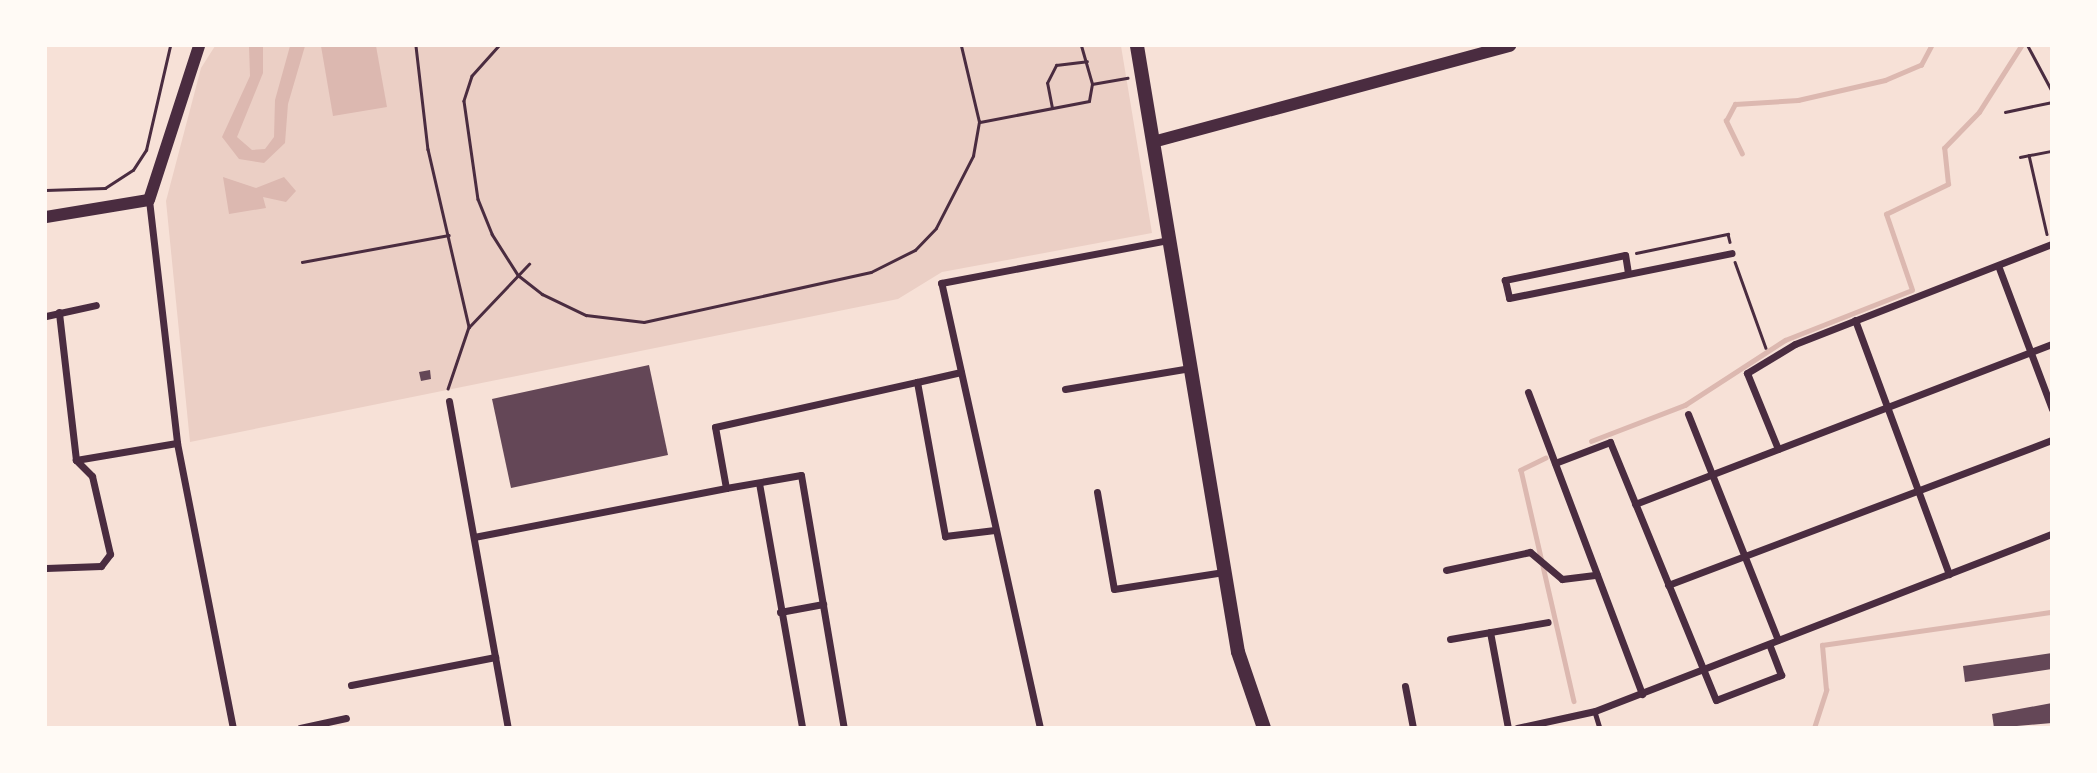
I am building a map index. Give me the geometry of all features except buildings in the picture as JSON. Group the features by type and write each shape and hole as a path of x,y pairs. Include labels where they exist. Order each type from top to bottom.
{"main road":[{"path":"1138,46 1238,652 1264,727"}],"street":[{"path":"199,46 149,200 177,443 233,727"},
{"path":"1153,142 1502,46"},
{"path":"46,217 149,200"},
{"path":"1040,727 942,283 1170,240"},
{"path":"1778,449 1747,373 1795,344 1999,268 2050,245"},
{"path":"1628,273 1625,255 1505,280 1508,298 1732,253"},
{"path":"1999,268 2052,409"},
{"path":"46,316 96,304"},
{"path":"46,568 101,566 110,554 92,475 76,460 59,312"},
{"path":"1855,320 1949,574"},
{"path":"1635,504 2052,344"},
{"path":"1065,389 1191,368"},
{"path":"726,488 715,428 961,372"},
{"path":"917,382 946,536 995,530"},
{"path":"1528,392 1642,694"},
{"path":"449,401 508,727"},
{"path":"1688,414 1778,640"},
{"path":"1668,585 2052,440"},
{"path":"1555,463 1610,442 1716,700 1781,675 1769,644"},
{"path":"76,460 177,443"},
{"path":"474,537 801,475 844,727"},
{"path":"759,483 802,727"},
{"path":"1097,492 1114,589 1225,572"},
{"path":"1517,727 1595,711 2052,534"},
{"path":"1446,570 1530,552 1549,568 1573,582 1597,575"},
{"path":"780,611 823,604"},
{"path":"1450,639 1548,622"},
{"path":"1490,632 1508,727"},
{"path":"351,685 495,657"},
{"path":"1405,686 1413,727"},
{"path":"300,727 346,718"}],"lane":[{"path":"1595,711 1600,727"}],"path":[{"path":"46,190 105,188 134,170 146,150 170,46"},
{"path":"416,46 428,149 470,327"},
{"path":"499,46 472,76 464,101 478,199 518,275 586,315 644,322 871,272 915,250 936,228 973,156 979,122 961,46"},
{"path":"979,122 1089,100 1092,84 1081,46"},
{"path":"2028,46 2052,91"},
{"path":"1052,108 1047,83 1056,65 1087,61"},
{"path":"1092,84 1128,78"},
{"path":"2005,112 2052,102"},
{"path":"2020,157 2052,151"},
{"path":"2029,155 2050,245"},
{"path":"1625,255 1728,234 1732,253 1766,347"},
{"path":"302,262 449,235"},
{"path":"449,401 447,382 470,327 528,264"}],"shaded area":[{"path":"215,46 1121,46 1152,233 942,272 898,299 190,442 166,201 201,68"},
{"path":"249,46 263,46 263,73 237,137 252,150 265,149 274,137 275,100 290,46 305,46 288,104 285,143 264,163 239,159 222,137 250,76"},
{"path":"321,46 376,46 387,107 333,116"},
{"path":"223,177 256,188 284,177 296,191 286,202 263,197 266,208 229,214"}],"waterway":[{"path":"1742,154 1726,121 1735,104 1798,100 1885,80 1921,65 1931,46"},
{"path":"1591,441 1685,405 1785,340 1912,290 1886,214 1948,184 1944,148 1979,112 2021,46"},
{"path":"1546,458 1521,470 1574,701"},
{"path":"1814,728 1826,690 1822,645 2052,612"}]}
